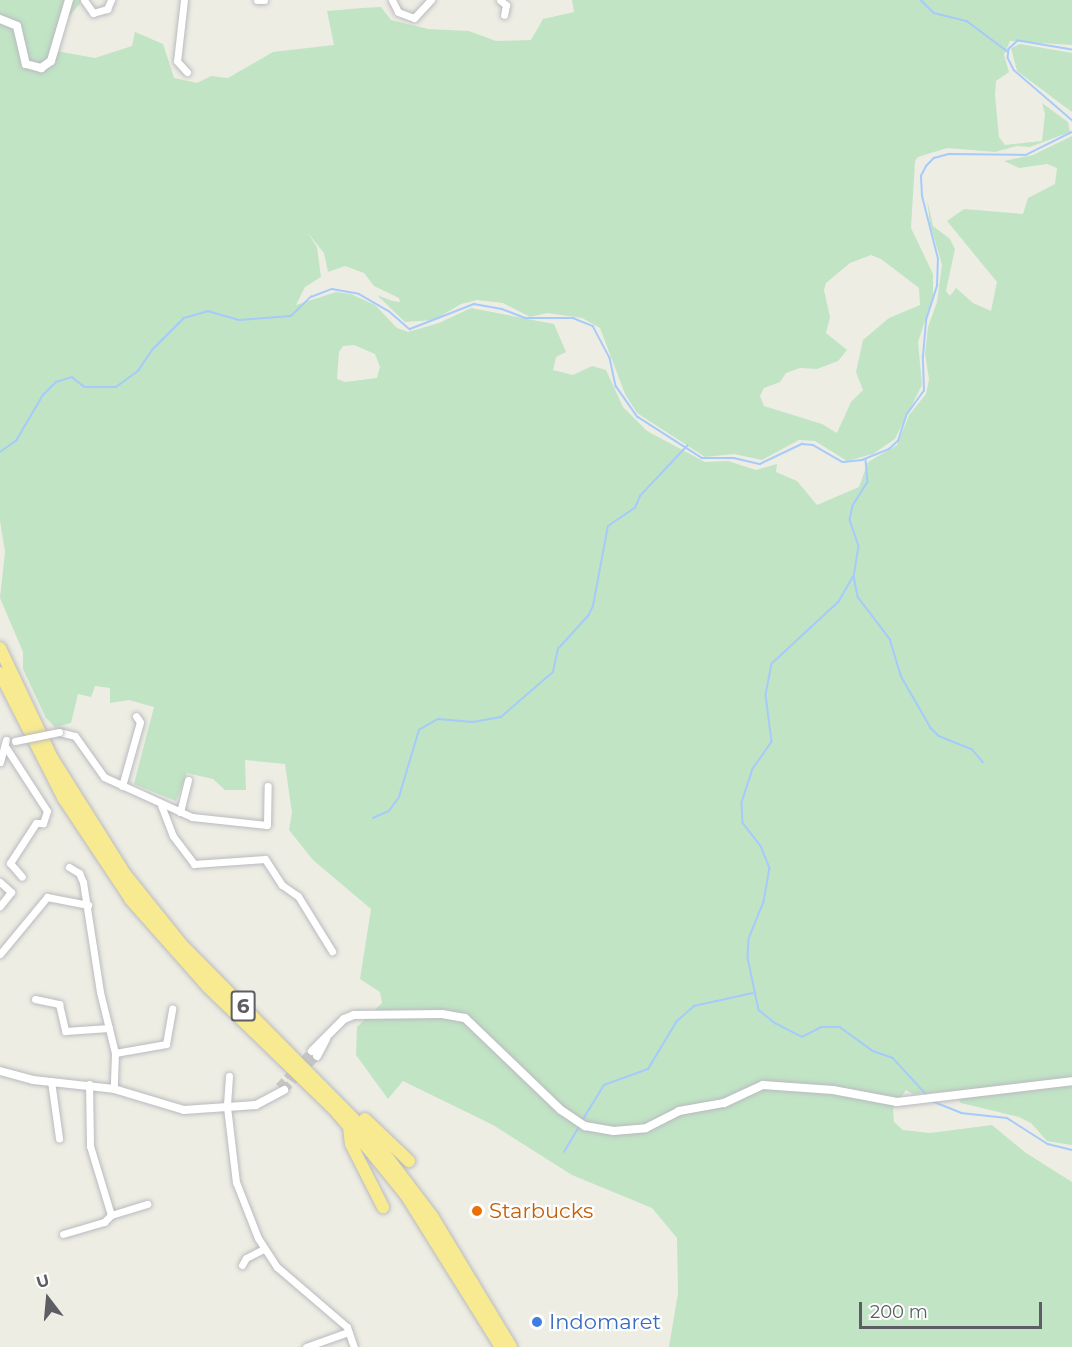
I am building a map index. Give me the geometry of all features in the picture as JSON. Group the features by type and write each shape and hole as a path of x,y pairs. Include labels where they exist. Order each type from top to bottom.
{"highway":[{"name":"6","path":"0,648 52,759 125,874 182,945 322,1084 414,1190 511,1347"},
{"name":"6","path":"0,673 64,799 131,900 208,987 348,1126 406,1195 501,1347"},
{"path":"322,1084 342,1098 409,1161"},
{"path":"348,1126 351,1144 382,1207"}],"street":[{"path":"0,19 17,26 26,64 41,68 51,61 69,0"},
{"path":"84,0 93,13 106,9 111,0"},
{"path":"184,0 177,62 187,72"},
{"path":"257,0 264,0"},
{"path":"392,0 398,12 414,18 431,0"},
{"path":"500,0 506,5 504,15"},
{"path":"122,786 140,722 136,716"},
{"path":"3,742 59,732 75,736 101,775 161,805 221,822 267,825 268,786"},
{"path":"0,762 3,742"},
{"path":"3,742 47,811 43,823 36,823 10,863 22,877"},
{"path":"180,812 188,780"},
{"path":"161,805 173,836 194,864 265,859 282,885 297,896 332,951"},
{"path":"69,867 81,874 88,905 100,992 115,1053 114,1089"},
{"path":"0,882 11,892 0,906"},
{"path":"0,954 46,897 88,905"},
{"path":"35,999 59,1004 65,1031 109,1028"},
{"path":"115,1053 166,1044 172,1009"},
{"path":"315,1054 344,1019 354,1015 442,1014 465,1018 541,1093 581,1123 637,1130 679,1111 724,1103 763,1085 833,1090 886,1101 1072,1081"},
{"path":"0,1071 51,1081 89,1084 114,1089 184,1110 227,1107 271,1099 281,1088"},
{"path":"229,1076 227,1107 236,1182 264,1249 277,1267 348,1332 354,1347"},
{"path":"51,1081 59,1138"},
{"path":"89,1084 90,1146 111,1215"},
{"path":"63,1234 104,1222 111,1215 147,1204"},
{"path":"242,1265 246,1258 264,1249"},
{"path":"306,1347 348,1332"}],"green space":[{"path":"0,0 83,0 57,31 56,51 95,58 132,46 135,32 163,44 174,78 197,83 211,76 228,78 273,52 334,45 327,11 381,7 391,20 428,29 469,31 496,41 531,40 543,19 574,12 572,0 1072,0 1072,45 1010,41 1004,55 1009,72 996,81 995,95 999,137 1005,145 1042,141 1045,114 1042,103 1068,122 1070,132 1030,147 1017,146 995,152 947,148 918,157 915,161 911,228 933,274 933,296 918,342 922,385 895,439 873,454 847,461 815,441 799,440 762,460 734,454 705,457 637,413 625,394 600,328 582,318 547,313 530,317 503,303 477,300 461,304 434,320 405,322 377,295 400,302 399,298 374,286 364,273 345,266 328,272 324,253 307,232 317,247 321,277 305,287 296,305 336,292 351,294 375,305 397,328 408,332 439,323 471,308 554,324 566,352 556,357 553,370 573,375 592,366 606,370 623,407 647,431 705,462 728,461 756,470 777,464 776,472 797,481 817,505 859,487 868,462 897,445 909,415 926,394 929,379 925,354 928,327 937,302 942,265 930,224 927,199 933,226 950,239 955,249 946,291 950,296 956,288 973,303 991,311 997,282 947,221 964,209 1023,214 1028,198 1055,184 1057,168 1047,164 1019,168 1004,161 1033,155 1072,136 1072,1145 1047,1141 1031,1123 1019,1117 961,1103 954,1091 913,1094 906,1090 893,1109 894,1122 903,1130 930,1133 992,1125 1026,1153 1072,1182 1072,1347 669,1347 678,1293 677,1238 652,1208 572,1175 493,1125 403,1081 388,1099 356,1055 357,1027 382,1003 380,992 360,979 371,909 313,860 289,830 292,813 285,764 245,760 246,790 225,790 213,779 187,773 176,801 134,784 154,707 129,700 110,703 110,688 95,686 91,697 78,694 71,723 55,727 46,718 23,669 23,652 0,598 5,552 0,521","holes":["871,255 881,259 919,288 920,305 889,318 863,340 856,372 863,390 851,402 837,433 822,424 764,406 760,396 764,388 780,382 786,373 800,368 817,369 838,361 847,350 826,333 830,317 824,290 826,283 850,263","354,345 375,354 380,367 377,378 345,382 337,379 339,352 343,346"]},
{"path":"1020,44 1072,53 1072,112 1017,71 1011,48"}],"waterway":[{"path":"921,0 934,13 967,21 1007,51"},
{"path":"1072,50 1018,41 1009,49 1008,58 1014,70 1072,120"},
{"path":"0,452 16,441 43,395 56,382 72,377 85,387 116,387 138,371 152,350 184,318 208,311 239,320 291,316 311,297 332,289 359,294 389,311 410,329 474,304 502,309 526,318 573,318 593,326 610,358 616,386 638,417 702,458 734,458 760,464 802,444 813,445 843,462 862,460 889,449 898,441 907,414 924,391 923,356 926,320 937,286 938,259 922,196 921,176 926,166 934,158 949,154 1026,155 1072,132"},
{"path":"373,818 389,811 399,797 419,730 438,719 473,722 501,717 553,672 558,649 588,616 593,606 608,526 635,508 640,496 687,446"},
{"path":"866,460 868,482 853,506 850,520 859,546 854,576 839,602 772,664 766,695 772,742 753,769 742,803 743,823 761,846 770,868 764,902 749,939 748,958 759,1010 775,1023 802,1037 822,1027 840,1027 873,1051 893,1058 927,1095"},
{"path":"854,576 858,597 890,639 901,676 931,728 939,736 972,749 983,762"},
{"path":"582,1121 604,1085 648,1069 677,1021 694,1006 753,993"},
{"path":"932,1101 961,1113 1007,1118 1048,1144 1072,1150"},
{"path":"564,1152 580,1125"}],"tunnel":[{"path":"279,1087 312,1051"},
{"path":"284,1090 317,1056"}],"place":[{"name":"Starbucks","path":"477,1211"},
{"name":"Indomaret","path":"537,1322"}]}
